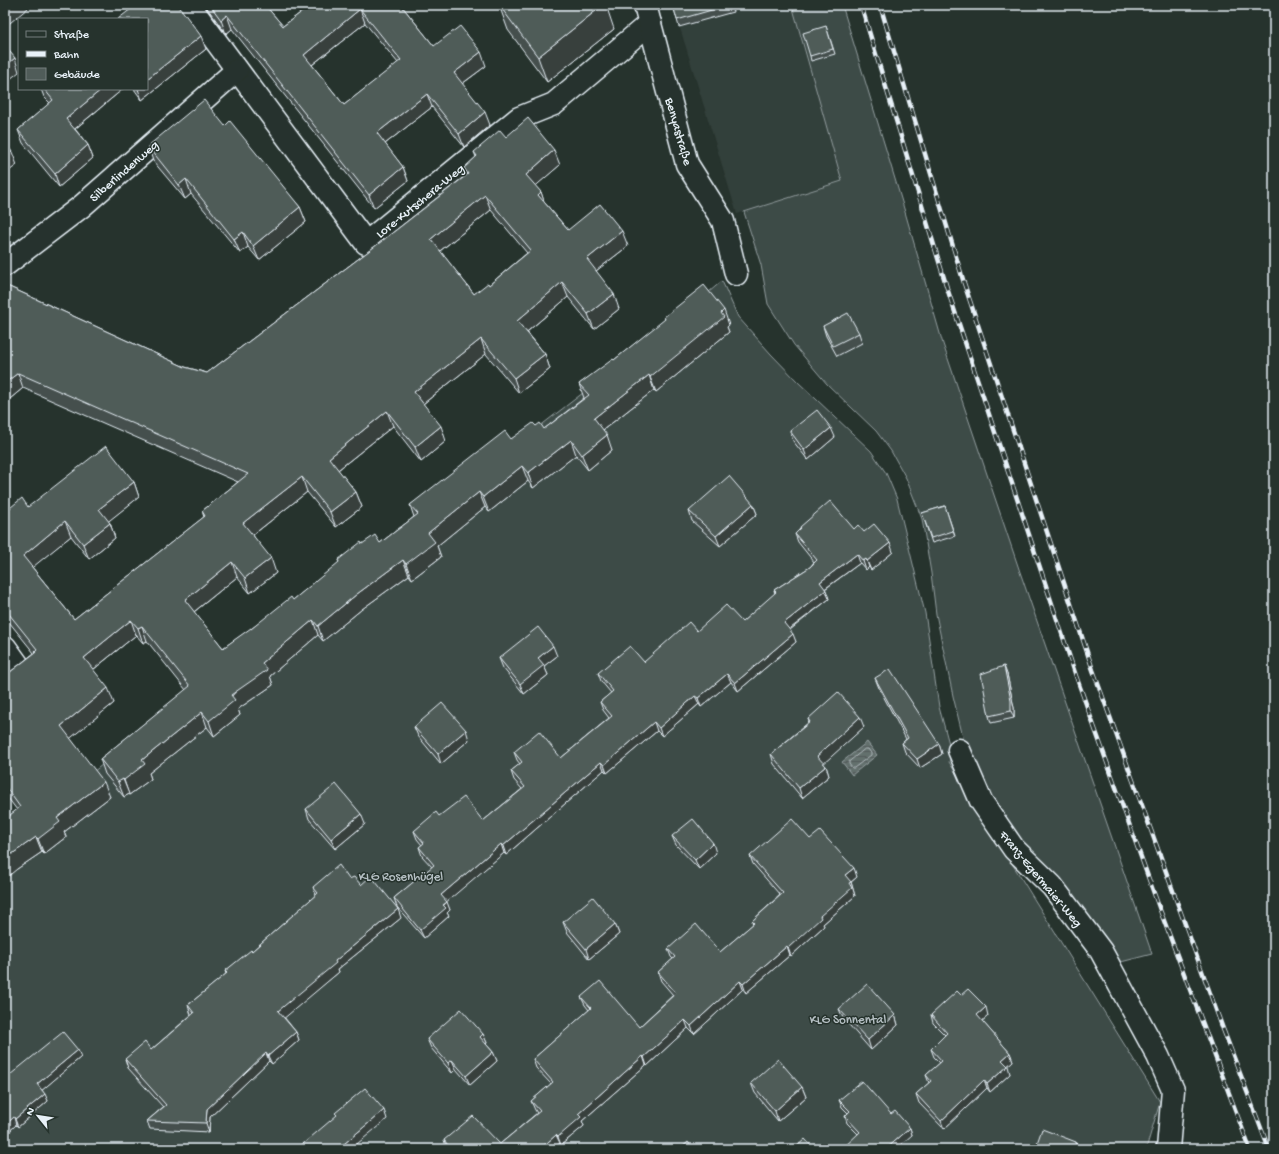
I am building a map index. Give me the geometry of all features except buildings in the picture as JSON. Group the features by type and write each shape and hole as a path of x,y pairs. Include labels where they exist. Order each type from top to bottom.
{"street":[{"name":"Lore-Kutschera-Weg","path":"189,5 366,243 520,118 554,104 647,14"},
{"name":"Benyastraße","path":"647,14 687,164 723,221 736,274"},
{"name":"Silberlindenweg","path":"5,265 82,206 237,70"},
{"path":"5,647 18,664 5,675"},
{"name":"Franz-Egermaier-Weg","path":"959,750 981,801 1014,849 1052,886 1101,951 1158,1056 1173,1090 1168,1149"}],"shaded area":[{"path":"673,5 792,5 842,181 737,214"}],"green space":[{"path":"792,5 842,5 905,212 943,344 1152,954 1117,963 1016,837 969,762 953,696 936,614 922,519 906,478 891,451 876,431 827,384 794,345 768,304 761,265 744,212 842,181"},
{"name":"KLG Rosenhügel","path":"722,281 738,317 798,382 871,451 886,473 897,499 925,613 939,707 952,755 949,762 1160,1102 1146,1149 5,1149 5,840 663,331"}],"water":[{"path":"867,742 877,755 852,775 842,762"}],"railway":[{"path":"861,5 947,288 1076,676 1160,910 1250,1149"},
{"path":"880,5 964,283 1093,670 1223,1029 1269,1149"}],"park label":[{"name":"KLG Sonnental","path":"848,1018"}]}
